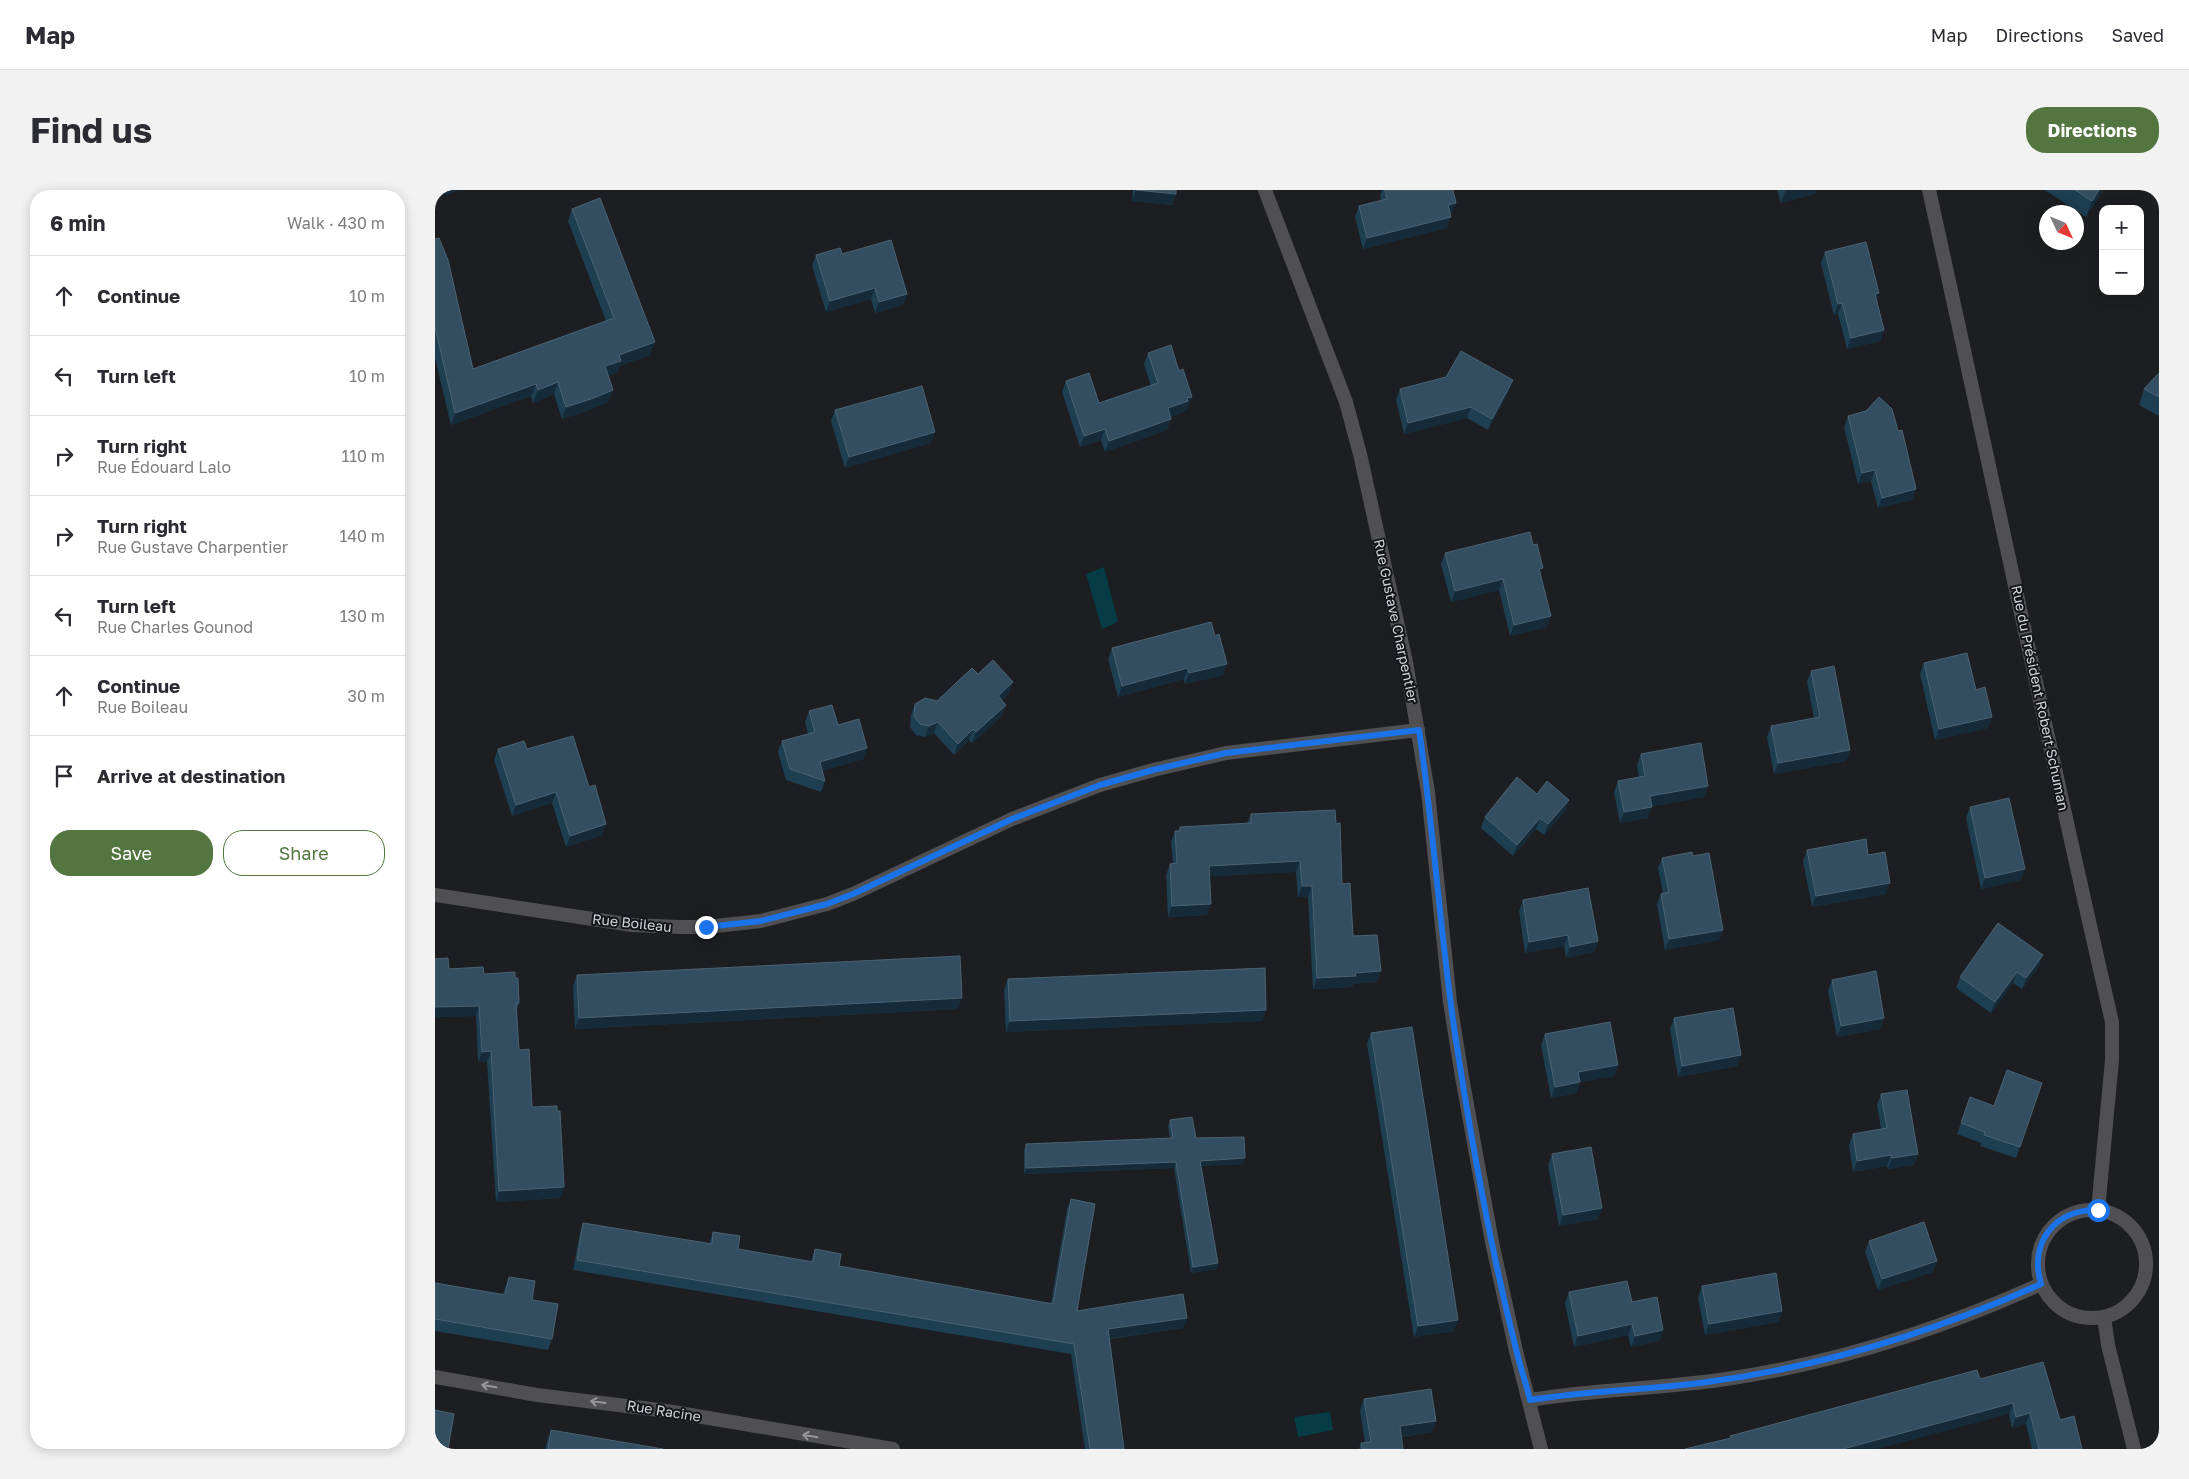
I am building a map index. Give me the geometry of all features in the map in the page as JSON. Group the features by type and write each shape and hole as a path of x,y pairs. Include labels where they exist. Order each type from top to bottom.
{"street":[{"name":"Rue Gustave Charpentier","path":"1265,190 1346,402 1360,454 1404,653 1419,730 1428,792 1450,1002 1462,1077 1492,1242 1516,1351 1541,1449"},
{"name":"Rue du Président Robert Schuman","path":"1929,190 2011,560 2052,761 2112,1022 2112,1060 2098,1210"},
{"name":"Rue Boileau","path":"435,895 655,927 706,927 761,921 827,904 853,894 1012,819 1109,782 1226,753 1419,730"},
{"path":"2082,1210 2098,1210 2121,1218 2134,1230 2143,1244 2146,1261 2142,1286 2133,1300 2119,1311 2104,1317 2084,1318 2067,1312 2051,1300 2041,1284 2037,1269 2038,1253 2048,1231 2066,1216 2082,1210"},
{"path":"1530,1400 1566,1394 1713,1381 1846,1354 1927,1331 2041,1284"},
{"path":"2104,1317 2108,1346 2135,1449"},
{"name":"Rue Racine","path":"435,1377 537,1395 676,1413 893,1449"}],"water":[{"path":"1104,567 1118,622 1102,629 1086,574"},
{"path":"1330,1412 1333,1430 1298,1437 1294,1417"}],"building":[{"path":"1136,190 1176,190 1176,194"},
{"path":"1385,190 1453,190 1456,203 1448,205 1451,217 1367,238 1359,206 1387,199"},
{"path":"2075,190 2099,190 2092,201"},
{"path":"600,198 655,342 619,355 621,361 605,366 613,390 591,399 566,407 558,382 538,390 536,384 455,413 435,327 435,239 439,238 448,260 473,369 614,318 572,209"},
{"path":"891,240 907,294 879,302 875,288 830,301 816,255 840,248 842,254"},
{"path":"1866,242 1879,293 1875,294 1884,330 1851,338 1842,303 1838,304 1825,252"},
{"path":"1171,345 1179,371 1183,369 1192,397 1187,398 1188,401 1168,408 1171,419 1109,441 1105,429 1084,436 1066,381 1089,373 1099,403 1158,383 1148,353"},
{"path":"1461,351 1513,380 1492,419 1471,407 1408,423 1400,389 1446,377"},
{"path":"2159,373 2159,397 2144,389"},
{"path":"922,386 935,432 849,457 835,410"},
{"path":"1879,397 1892,409 1898,431 1902,430 1916,489 1882,498 1875,470 1862,473 1848,416 1866,411"},
{"path":"1530,532 1533,545 1537,544 1543,568 1539,569 1551,616 1514,625 1503,579 1455,591 1445,553"},
{"path":"1211,622 1215,636 1219,634 1227,664 1189,673 1188,668 1122,686 1112,648"},
{"path":"1967,653 1976,690 1985,687 1992,717 1939,729 1924,663"},
{"path":"993,660 1013,682 998,696 1006,705 976,732 973,729 958,744 938,722 929,726 920,724 914,716 915,704 925,698 937,701 972,668 978,674"},
{"path":"1834,666 1850,750 1778,763 1771,726 1820,717 1811,671"},
{"path":"832,705 838,725 859,719 867,748 820,762 825,781 790,769 782,741 815,732 809,711"},
{"path":"573,736 589,787 595,785 606,824 570,836 556,792 516,805 498,749 524,741 527,749"},
{"path":"1701,743 1708,786 1650,796 1652,807 1624,812 1618,781 1645,776 1641,754"},
{"path":"1517,777 1537,794 1547,781 1569,800 1548,824 1540,818 1517,845 1485,817"},
{"path":"2009,798 2025,869 1985,878 1970,807"},
{"path":"1335,810 1336,824 1340,823 1342,884 1350,883 1353,936 1377,935 1381,971 1355,973 1356,976 1317,978 1312,886 1302,886 1300,861 1209,866 1211,904 1172,906 1170,864 1177,863 1175,831 1180,831 1180,827 1251,823 1251,814"},
{"path":"1866,839 1868,855 1885,852 1890,883 1816,896 1807,850"},
{"path":"1692,852 1693,856 1709,853 1723,930 1669,939 1661,894 1669,892 1662,858"},
{"path":"1588,888 1598,941 1570,947 1568,935 1529,942 1523,900"},
{"path":"1998,923 2043,955 2026,978 2017,972 1995,1002 1960,977"},
{"path":"960,956 962,998 579,1018 577,975"},
{"path":"448,958 449,969 483,967 484,974 515,972 515,978 518,978 519,1003 516,1004 519,1050 529,1049 532,1107 557,1106 557,1111 560,1111 564,1187 499,1191 491,1051 482,1052 479,1006 435,1007 435,959"},
{"path":"1265,968 1266,1010 1010,1021 1008,979"},
{"path":"1876,971 1884,1018 1841,1026 1832,980"},
{"path":"1733,1008 1741,1055 1682,1066 1674,1018"},
{"path":"1610,1022 1618,1065 1578,1072 1580,1082 1555,1087 1545,1034"},
{"path":"1412,1027 1458,1320 1418,1326 1371,1033"},
{"path":"2007,1070 2042,1083 2020,1147 1984,1135 1985,1132 1961,1123 1970,1097 1994,1106"},
{"path":"1907,1090 1918,1154 1892,1158 1891,1155 1857,1161 1853,1134 1887,1128 1881,1094"},
{"path":"1192,1117 1196,1138 1244,1137 1245,1158 1200,1161 1218,1263 1193,1267 1176,1162 1026,1168 1026,1144 1173,1138 1170,1120"},
{"path":"1591,1147 1602,1208 1563,1215 1552,1154"},
{"path":"1071,1199 1095,1204 1077,1311 1183,1294 1187,1318 1108,1329 1124,1449 1090,1449 1074,1344 577,1260 583,1223 712,1244 713,1232 740,1236 738,1249 813,1262 815,1249 841,1254 839,1266 1053,1304"},
{"path":"1924,1222 1937,1261 1882,1279 1869,1241"},
{"path":"1776,1273 1782,1311 1709,1324 1702,1286"},
{"path":"509,1277 535,1281 532,1300 558,1304 552,1339 435,1319 435,1283 505,1295"},
{"path":"1627,1281 1632,1302 1657,1297 1663,1330 1635,1336 1632,1324 1578,1336 1569,1292"},
{"path":"2043,1362 2060,1420 2074,1416 2082,1449 2039,1449 2030,1413 2016,1417 2013,1403 1843,1449 1685,1449 1977,1370 1980,1379"},
{"path":"1431,1389 1436,1421 1400,1426 1403,1449 1362,1449 1361,1443 1371,1442 1364,1399"},
{"path":"435,1410 454,1414 448,1449 435,1449"},
{"path":"551,1430 663,1449 548,1449"}],"route":[{"path":"706,927 761,921 827,904 853,894 1012,819 1100,785 1153,770 1191,760 1257,748 1419,730 1428,792 1455,1035 1492,1242 1516,1351 1530,1400 1566,1394 1665,1387 1728,1379 1846,1354 1927,1331 2041,1284 2037,1269 2038,1253 2048,1231 2059,1220 2074,1212 2098,1210"}]}
